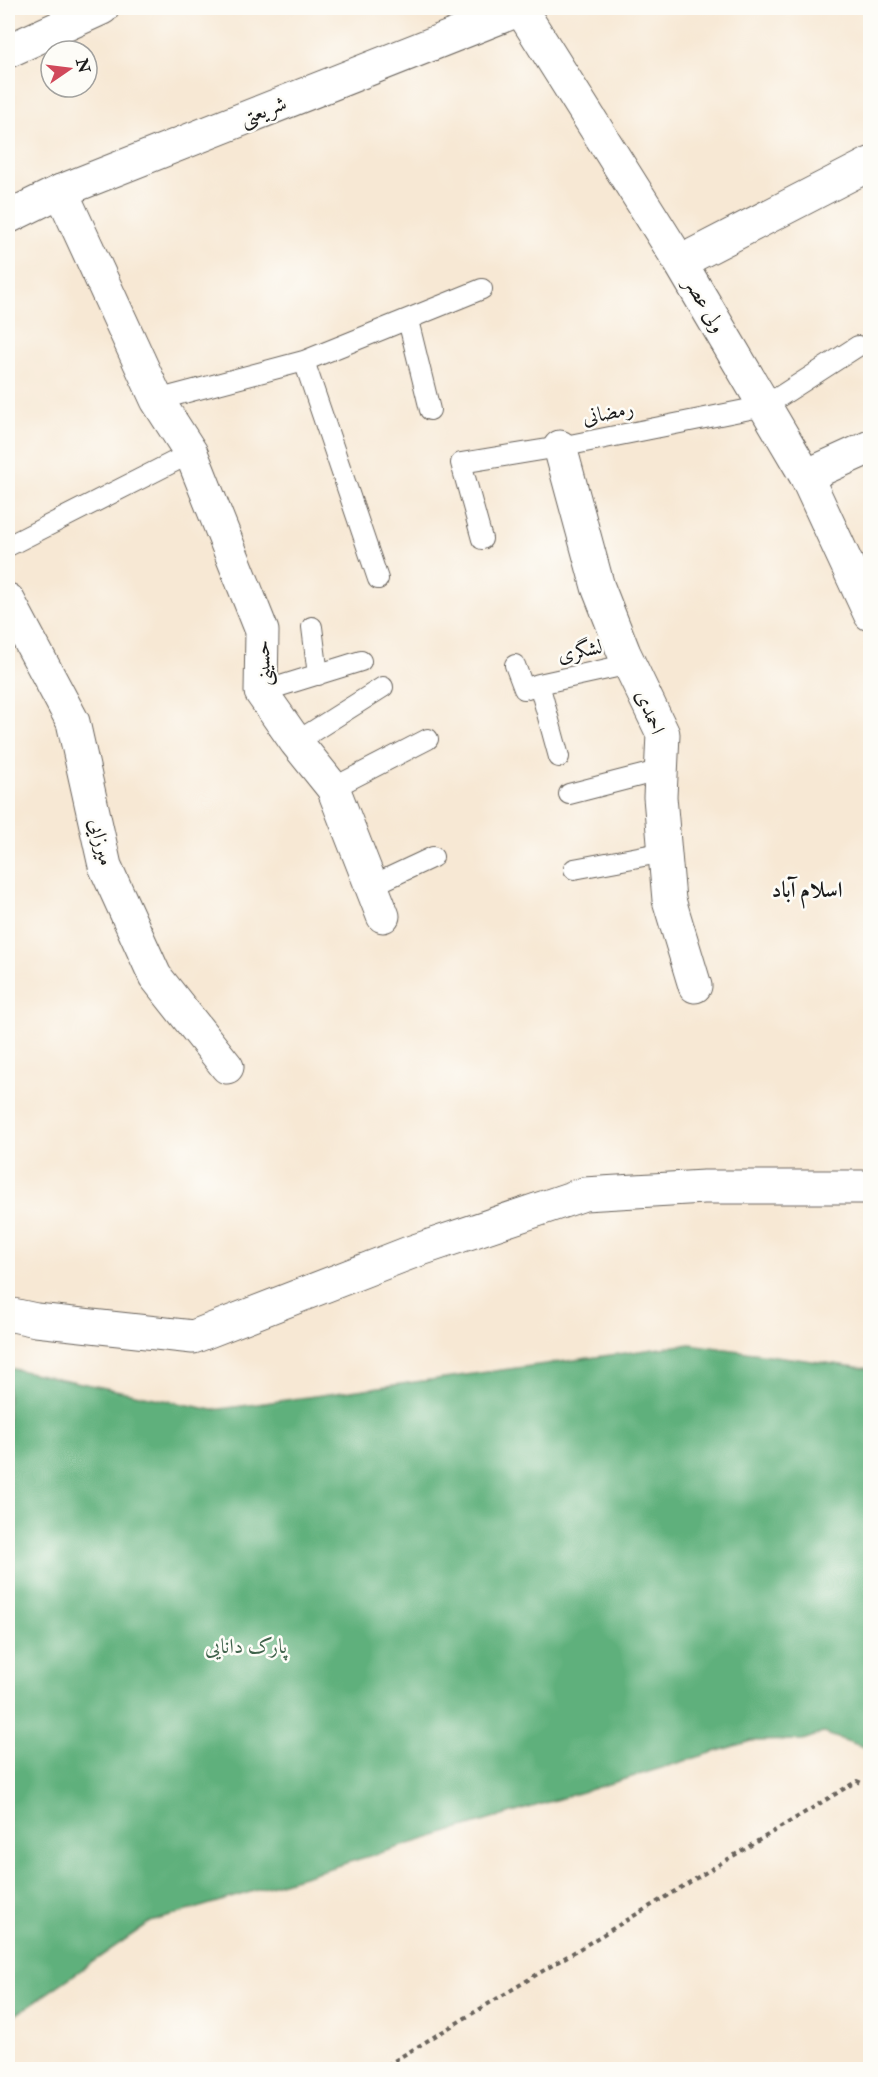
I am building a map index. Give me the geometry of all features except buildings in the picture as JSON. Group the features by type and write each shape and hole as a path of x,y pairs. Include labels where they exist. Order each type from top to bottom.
{"street":[{"path":"8,51 102,8"},
{"name":"شریعتی","path":"8,218 61,191 521,8"},
{"name":"ولی عصر","path":"521,8 680,262 765,406 806,476 867,597"},
{"path":"680,262 870,164"},
{"name":"حسینی","path":"61,191 157,400 191,453 262,630 261,692 296,742 333,788 383,916"},
{"name":"احمدی","path":"561,447 598,587 630,664 663,734 660,797 669,900 695,986"},
{"path":"806,476 870,447"},
{"name":"میرزایی","path":"8,600 74,722 105,866 155,976 227,1067"},
{"path":"8,1314 36,1320 193,1337 409,1253 584,1194 704,1187 870,1187"}],"lane":[{"path":"157,400 304,361 482,289"},
{"path":"408,320 430,410"},
{"path":"765,406 858,346"},
{"path":"304,361 378,579"},
{"name":"رمضانی","path":"482,539 460,462 561,447 765,406"},
{"path":"8,546 191,453"},
{"path":"312,627 318,675"},
{"path":"261,692 361,661"},
{"name":"لشگری","path":"539,684 630,664"},
{"path":"515,665 524,689 539,684 559,758"},
{"path":"296,742 383,687"},
{"path":"333,788 428,738"},
{"path":"569,794 662,770"},
{"path":"574,869 665,852"},
{"path":"372,886 434,857"}],"path":[{"path":"379,2070 857,1781 870,1787"}],"green space":[{"name":"پارک دانایی","path":"690,1344 870,1369 870,1749 823,1733 803,1740 751,1741 151,1922 8,2020 8,1368 213,1410"}],"district":[{"name":"اسلام آباد","path":"807,890"}]}
